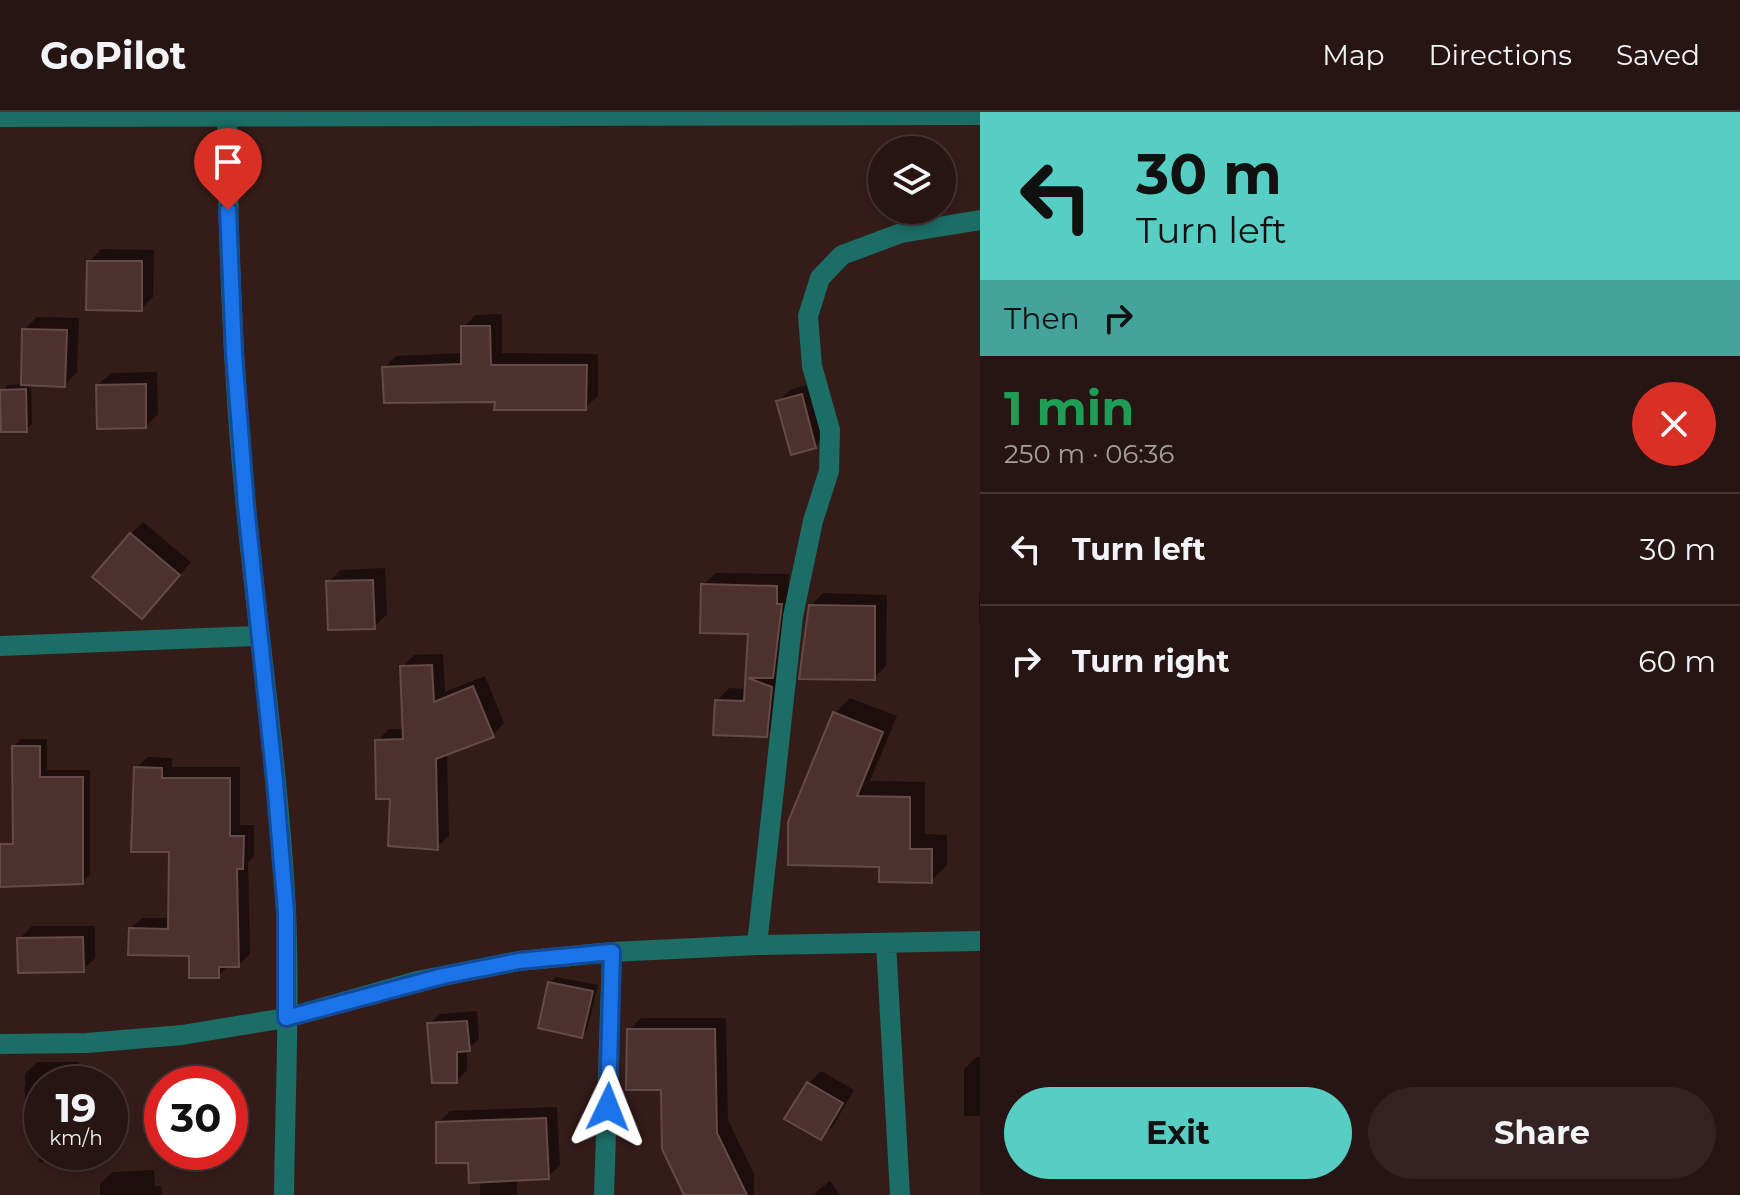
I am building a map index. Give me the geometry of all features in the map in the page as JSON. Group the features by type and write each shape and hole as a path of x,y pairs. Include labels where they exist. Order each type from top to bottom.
{"street":[{"path":"0,117 980,115"},
{"path":"227,116 234,353 286,912 284,1195"},
{"path":"757,945 793,616 813,521 829,471 830,430 812,366 808,316 820,278 842,255 901,233 980,220"},
{"path":"0,646 259,636"},
{"path":"0,1044 87,1043 182,1035 286,1018 432,978 519,961 612,952 757,945 980,941"},
{"path":"886,943 900,1195"},
{"path":"604,1195 612,952"}],"building":[{"path":"87,261 142,261 142,311 86,310"},
{"path":"461,326 490,326 491,365 587,365 586,410 494,410 495,402 384,403 382,367 461,364"},
{"path":"22,329 67,330 65,387 21,385"},
{"path":"146,384 146,428 97,429 96,385"},
{"path":"26,389 27,432 1,432 0,390"},
{"path":"802,394 816,448 791,455 776,401"},
{"path":"130,533 180,575 142,619 92,577"},
{"path":"373,580 375,629 328,630 326,581"},
{"path":"701,584 777,586 777,604 782,604 773,678 748,678 772,687 767,737 713,735 715,700 744,701 748,634 700,633"},
{"path":"809,605 875,606 875,680 799,679"},
{"path":"432,665 434,702 473,686 494,737 436,759 438,850 388,846 390,799 376,799 375,740 403,739 400,666"},
{"path":"833,712 883,732 857,796 910,797 910,849 932,849 932,883 879,882 879,867 788,865 788,822"},
{"path":"12,746 40,746 40,777 83,777 83,884 0,887 0,844 13,844"},
{"path":"134,767 162,768 162,778 230,778 230,836 244,836 243,869 237,869 239,967 219,967 219,978 189,978 189,956 128,955 129,928 168,929 169,852 131,852"},
{"path":"83,937 84,972 18,973 17,938"},
{"path":"548,982 593,991 582,1038 538,1028"},
{"path":"467,1021 470,1051 457,1052 457,1083 432,1083 427,1023"},
{"path":"627,1029 715,1029 717,1133 747,1195 684,1195 662,1149 661,1090 626,1090"},
{"path":"807,1082 843,1103 821,1140 784,1119"},
{"path":"546,1118 549,1179 469,1183 468,1163 436,1163 436,1122"}],"route":[{"path":"228,210 234,353 246,506 286,912 286,1018 417,981 519,961 612,952 608,1107"}]}
